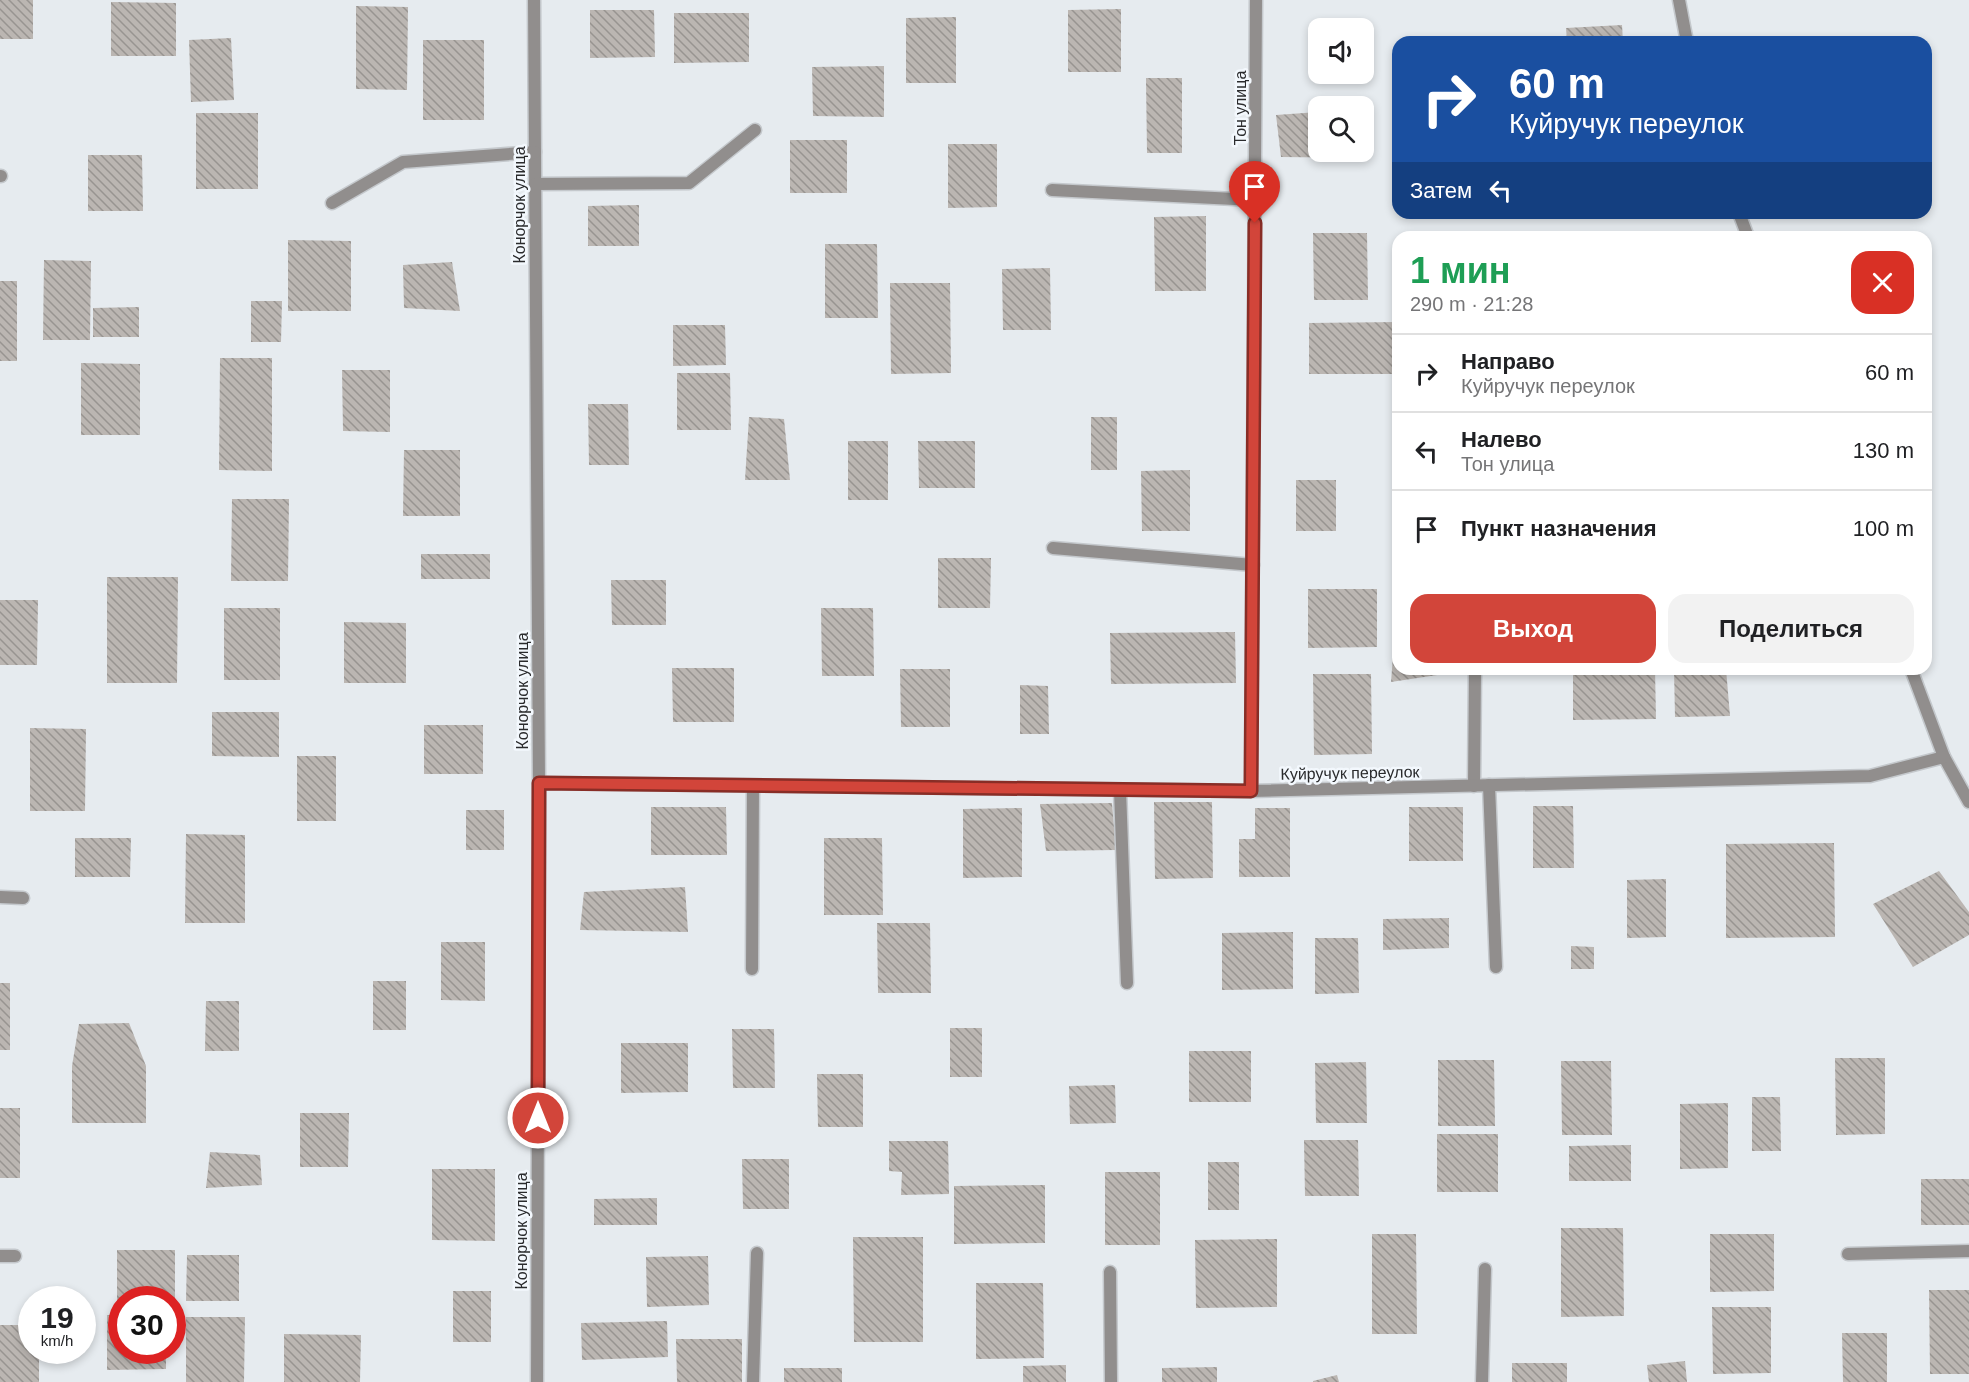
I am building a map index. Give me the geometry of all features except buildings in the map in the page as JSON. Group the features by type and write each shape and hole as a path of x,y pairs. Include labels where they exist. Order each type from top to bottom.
{"street":[{"name":"Конорчок улица","path":"534,0 539,783 537,1382"},
{"name":"Тон улица","path":"1251,791 1256,0"},
{"path":"1678,0 1686,36"},
{"path":"536,184 689,183 755,130"},
{"path":"332,204 403,162 535,152"},
{"path":"1052,190 1255,201"},
{"path":"1053,548 1253,565"},
{"path":"1474,675 1474,786"},
{"path":"1913,675 1944,757 1969,802"},
{"name":"Куйручук переулок","path":"539,783 1251,791 1870,776 1944,757"},
{"path":"1489,785 1496,967"},
{"path":"752,969 753,786"},
{"path":"1120,790 1127,983"},
{"path":"0,897 23,898"},
{"path":"1848,1254 1969,1251"},
{"path":"753,1382 757,1253"},
{"path":"0,1256 15,1256"},
{"path":"1482,1382 1485,1269"},
{"path":"1110,1272 1110,1382"}],"route":[{"path":"538,1118 539,783 1251,791 1255,223"}]}
